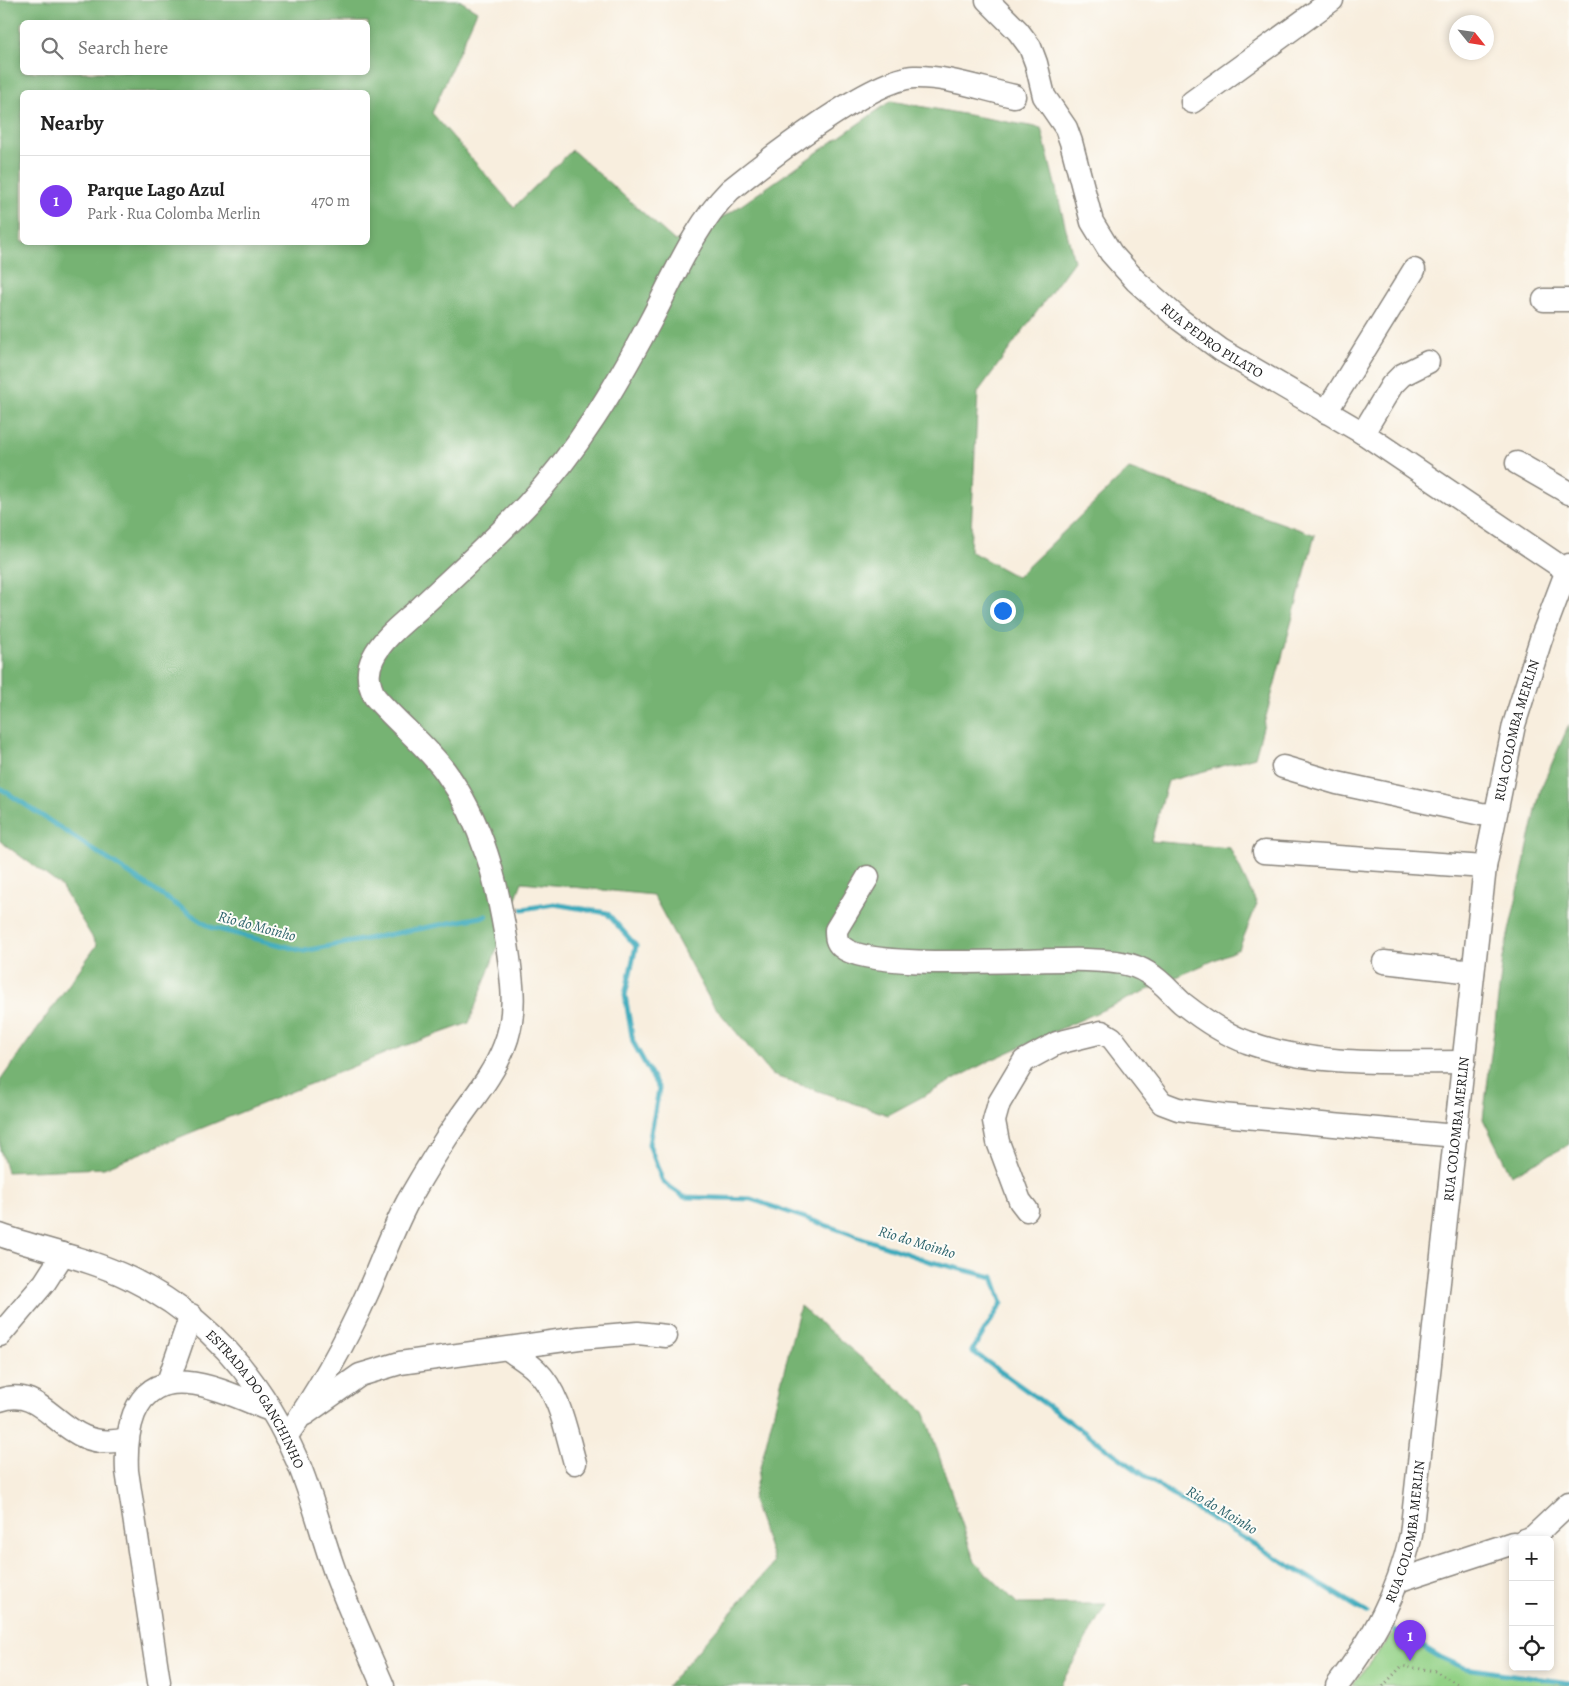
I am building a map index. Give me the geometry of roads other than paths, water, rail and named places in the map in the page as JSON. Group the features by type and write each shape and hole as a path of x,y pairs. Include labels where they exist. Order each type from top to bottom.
{"street":[{"name":"RUA PEDRO PILATO","path":"987,0 1018,31 1030,47 1044,96 1066,128 1071,142 1092,222 1117,260 1157,301 1203,338 1242,364 1364,432 1568,568"},
{"path":"1192,102 1332,0"},
{"path":"286,1437 300,1417 357,1314 408,1201 446,1139 490,1074 503,1050 511,1029 514,1010 514,989 500,901 490,860 458,792 444,770 375,697 369,685 368,672 373,658 392,634 503,530 560,466 592,423 618,381 698,231 730,190 834,114 856,100 896,81 912,77 929,78 1014,96"},
{"path":"1326,412 1414,270"},
{"path":"1544,300 1569,300"},
{"path":"1364,432 1392,384 1402,375 1428,362"},
{"path":"1517,463 1569,493"},
{"name":"RUA COLOMBA MERLIN","path":"1337,1686 1376,1628 1400,1580 1414,1513 1485,868 1494,815 1514,725 1527,682 1568,568"},
{"path":"1283,767 1337,783 1481,814 1494,815"},
{"path":"1264,852 1485,868"},
{"path":"868,877 836,930 836,940 842,948 856,954 913,962 1085,960 1126,963 1149,973 1205,1020 1245,1042 1271,1050 1351,1062 1464,1062"},
{"path":"1384,962 1474,972"},
{"path":"1027,1210 1020,1201 998,1142 994,1121 998,1103 1024,1061 1057,1044 1102,1032 1112,1038 1162,1103 1178,1109 1222,1115 1456,1136"},
{"name":"ESTRADA DO GANCHINHO","path":"0,1234 128,1277 191,1315 227,1349 270,1410 286,1437 297,1462 336,1576 383,1686"},
{"path":"0,1335 45,1282 63,1254"},
{"path":"168,1382 191,1315"},
{"path":"300,1417 360,1375 400,1363 579,1338 638,1333 666,1336"},
{"path":"508,1349 537,1370 551,1390 561,1412 575,1463"},
{"path":"160,1682 127,1470 127,1439 131,1421 144,1396 154,1387 168,1382 188,1382 270,1410"},
{"path":"0,1400 12,1396 23,1396 45,1409 69,1429 92,1441 105,1443 127,1439"},
{"path":"1533,1536 1569,1503"},
{"path":"1400,1580 1509,1544"}],"waterway":[{"name":"Rio do Moinho","path":"0,788 210,927 304,951 486,916"},
{"name":"Rio do Moinho","path":"523,909 554,904 607,913 636,946 625,995 633,1042 659,1089 649,1144 663,1182 684,1197 751,1199 928,1261 993,1277 1002,1303 972,1351 1163,1489 1367,1613"},
{"name":"Rio do Moinho","path":"1395,1630 1440,1657 1465,1668 1569,1683"}],"place":[{"name":"Parque Lago Azul","path":"1410,1661"}]}
